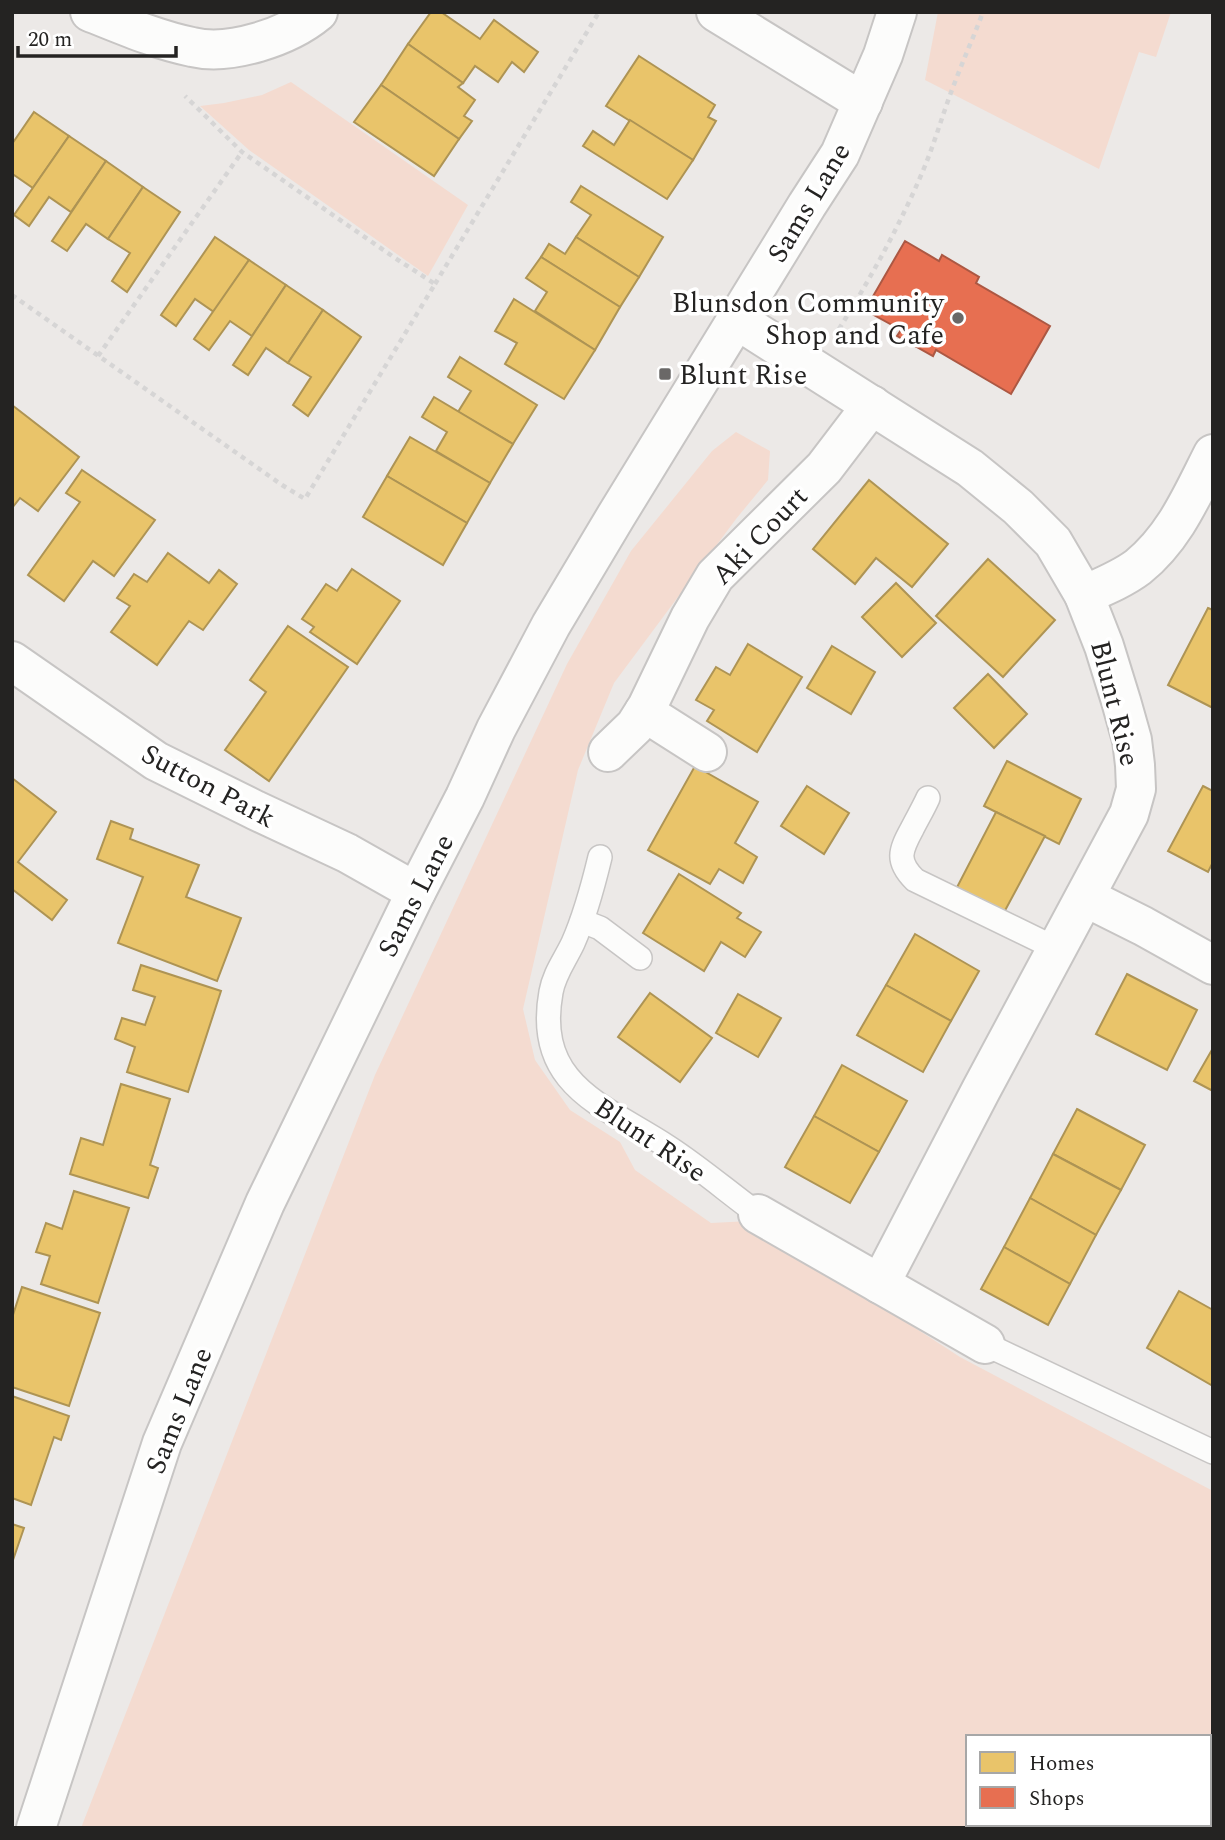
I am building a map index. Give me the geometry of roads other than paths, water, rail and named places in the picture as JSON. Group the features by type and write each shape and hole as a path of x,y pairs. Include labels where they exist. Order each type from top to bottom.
{"street":[{"path":"90,12 178,43 209,49 250,44 269,38 291,29 318,12"},
{"path":"716,12 863,102"},
{"name":"Sams Lane","path":"36,1828 162,1443 265,1203 496,729 551,625 840,154 883,55 897,12"},
{"name":"Blunt Rise","path":"737,320 970,468 1017,507 1053,542 1084,595 1104,646 1132,740 1136,789 1129,814 880,1284"},
{"name":"Aki Court","path":"608,752 635,726 644,712 690,618 715,576 824,468 872,405"},
{"path":"1084,595 1136,568 1168,537 1213,454"},
{"name":"Sutton Park","path":"12,661 156,761 347,853 416,892"},
{"path":"644,712 707,752"},
{"path":"1085,897 1213,965"},
{"name":"Blunt Rise","path":"758,1214 985,1345"}],"lane":[{"path":"928,798 902,848 901,859 906,871 915,880 1057,949"},
{"name":"Blunt Rise","path":"600,857 582,921 551,990 548,1020 550,1041 560,1065 571,1082 589,1099 669,1148 758,1214"},
{"path":"582,921 600,928 640,958"},
{"name":"Blunt Rise","path":"985,1345 1213,1452"}],"place":[{"name":"Blunsdon Community Shop and Cafe","path":"958,318"},
{"name":"Blunt Rise","path":"665,374"}]}
